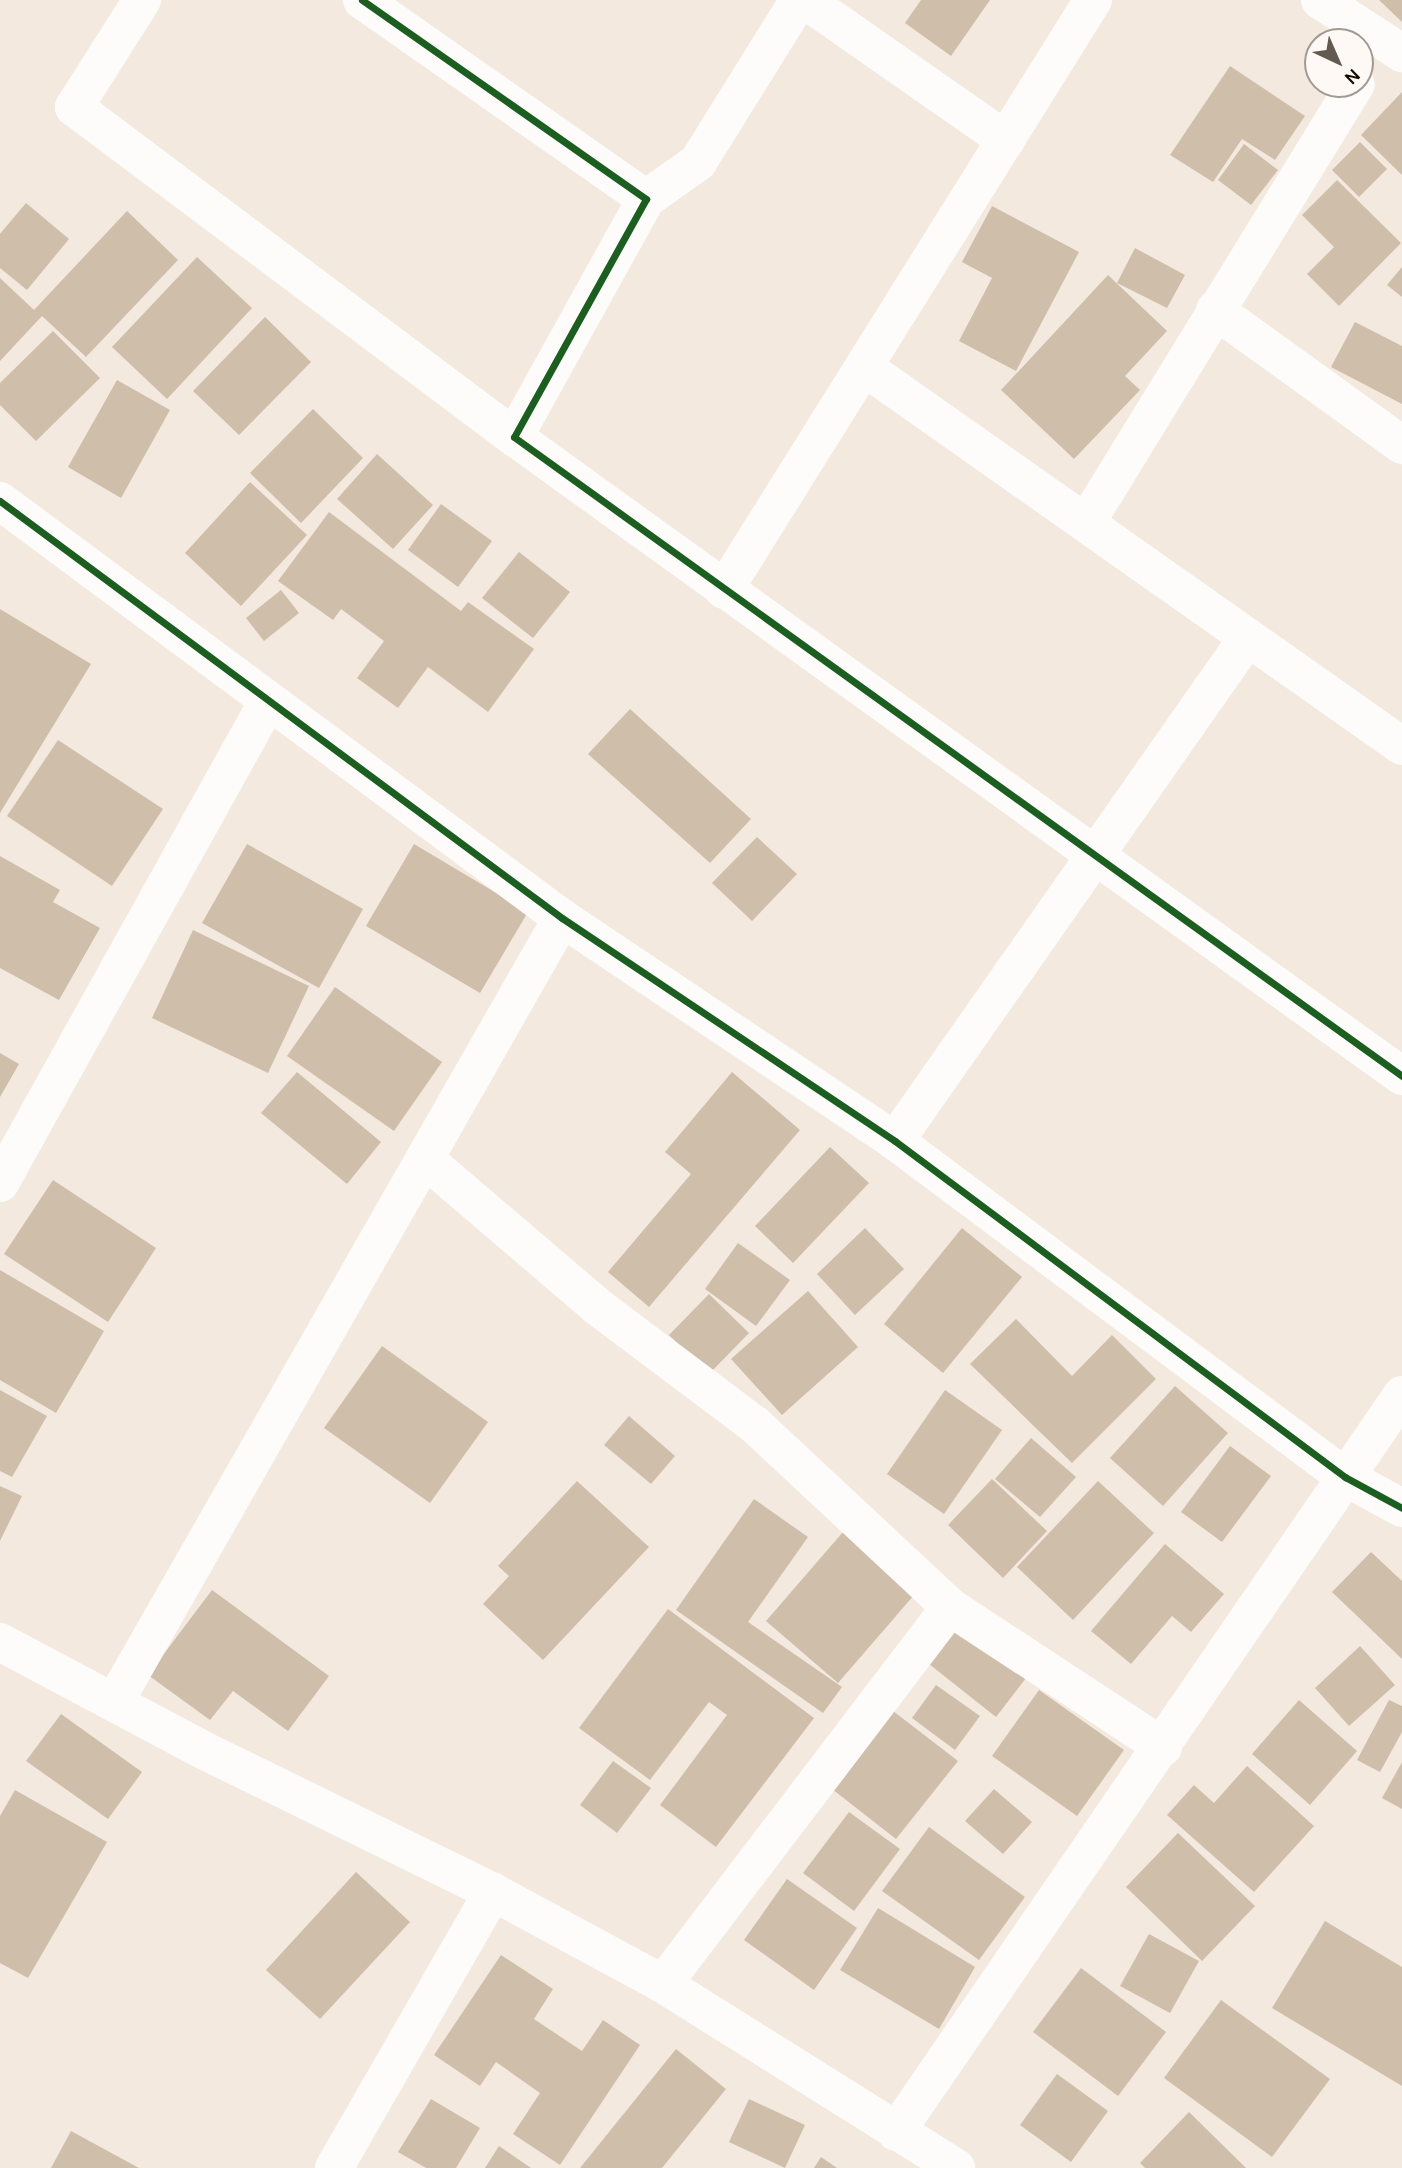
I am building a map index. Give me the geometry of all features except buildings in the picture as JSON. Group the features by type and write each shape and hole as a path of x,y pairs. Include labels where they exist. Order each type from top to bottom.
{"street":[{"path":"142,0 74,107 514,437 1095,859 1402,1076"},
{"path":"362,0 646,199"},
{"path":"514,437 646,199 698,162 799,0"},
{"path":"805,0 1006,140"},
{"path":"724,590 1093,0"},
{"path":"1320,0 1392,47 1374,64"},
{"path":"1086,523 1347,98"},
{"path":"1216,310 1402,445"},
{"path":"864,367 1402,746"},
{"path":"0,501 267,703 562,918 895,1141 1345,1477 1402,1508"},
{"path":"895,1141 1248,637"},
{"path":"0,1182 267,703"},
{"path":"115,1701 562,918"},
{"path":"426,1160 598,1307 755,1425 950,1607 1163,1746"},
{"path":"896,2132 1402,1395"},
{"path":"663,1984 950,1607"},
{"path":"0,1642 199,1748 493,1892 663,1984 956,2168"},
{"path":"334,2168 493,1892"}],"cycle path":[{"path":"362,0 646,199 514,437 1402,1076"},
{"path":"0,501 562,918 895,1141 1345,1477 1402,1508"}]}
